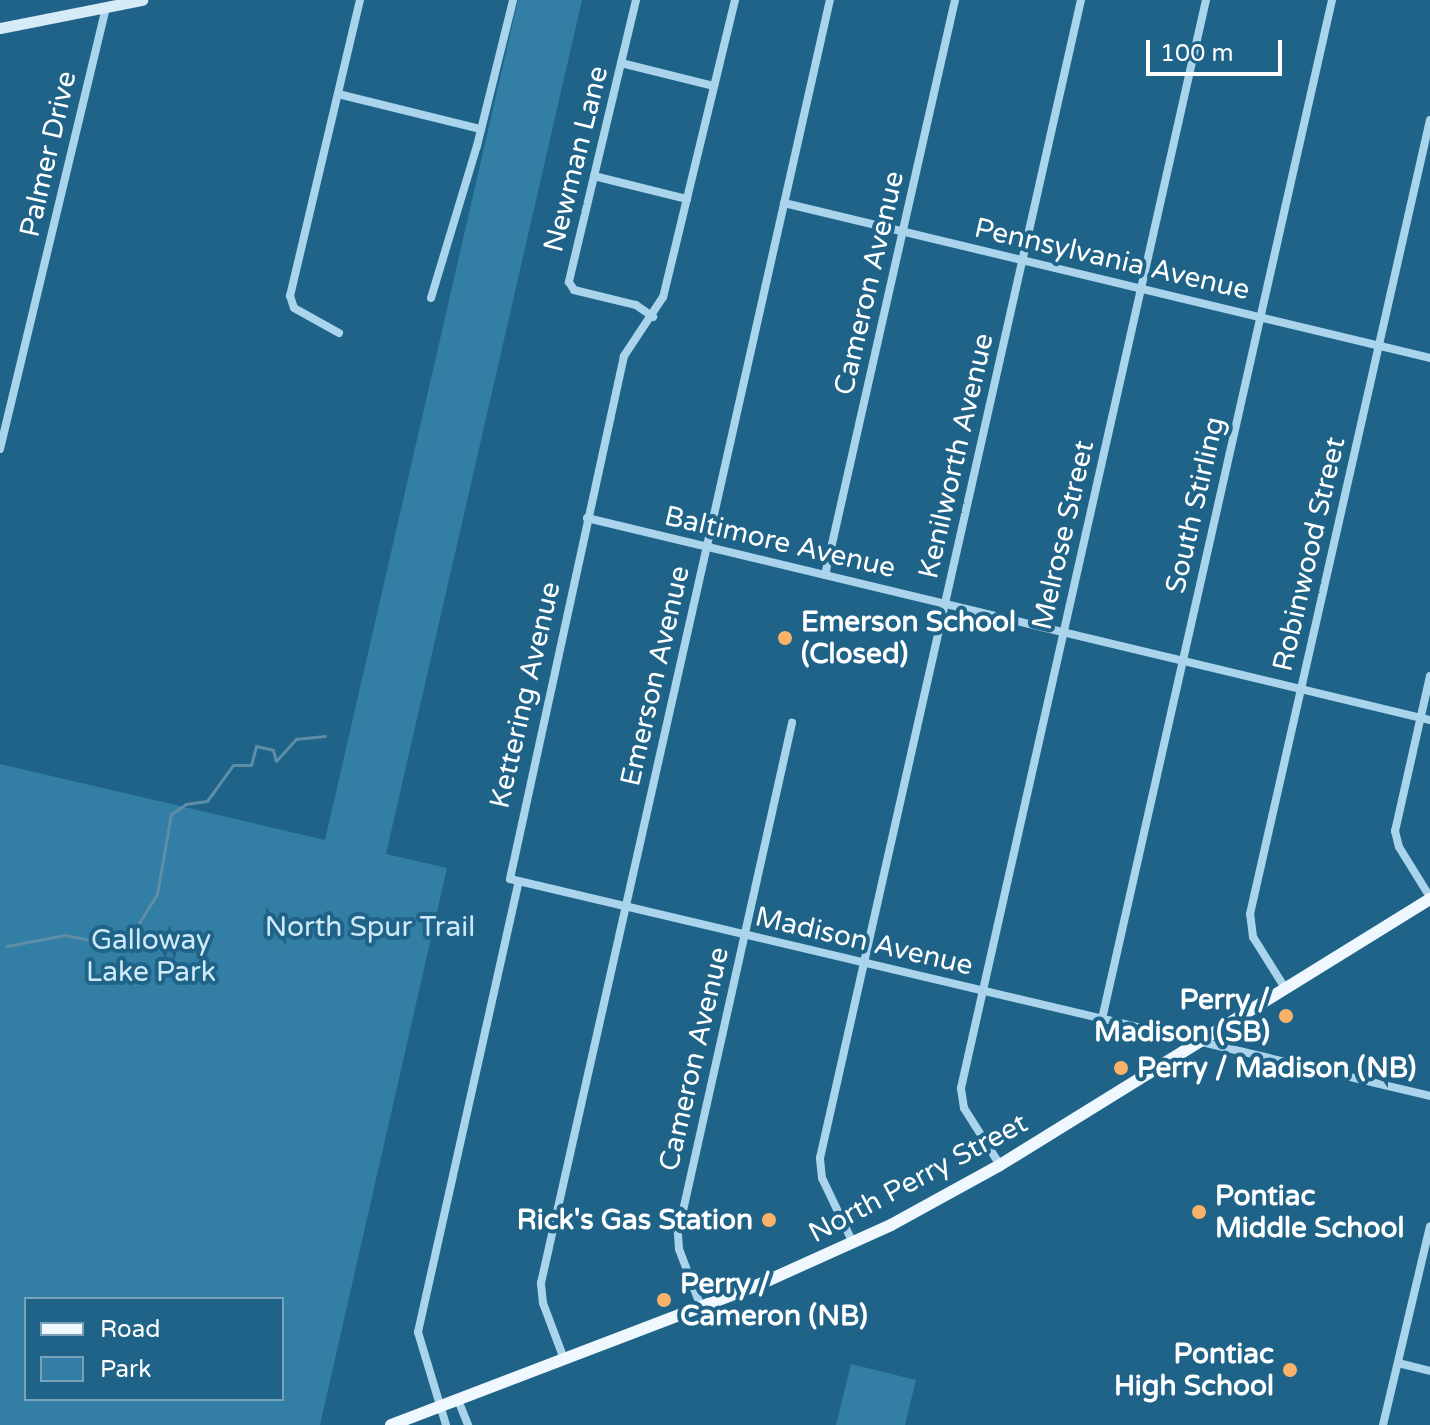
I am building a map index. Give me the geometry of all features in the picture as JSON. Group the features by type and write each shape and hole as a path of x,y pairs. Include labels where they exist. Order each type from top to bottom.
{"main road":[{"path":"0,28 142,0"},
{"name":"North Perry Street","path":"391,1425 701,1307 853,1243 1000,1165 1430,898"}],"street":[{"path":"339,333 294,308 290,300 360,0"},
{"path":"431,298 481,129 513,0"},
{"name":"Newman Lane","path":"636,0 570,285 636,305 653,317"},
{"name":"Kettering Avenue","path":"446,1425 418,1332 518,885 508,870 625,350 653,317 664,294 735,0"},
{"name":"Emerson Avenue","path":"564,1359 543,1303 541,1283 830,0"},
{"name":"Cameron Avenue","path":"825,575 955,0"},
{"name":"Kenilworth Avenue","path":"853,1243 822,1178 819,1161 1081,0"},
{"name":"Melrose Street","path":"1000,1165 961,1095 1206,0"},
{"name":"South Stirling","path":"1102,1019 1332,0"},
{"name":"Palmer Drive","path":"0,449 113,5"},
{"path":"621,63 714,86"},
{"path":"338,94 481,129"},
{"name":"Robinwood Street","path":"1285,988 1255,941 1249,919 1430,120"},
{"path":"594,176 687,199"},
{"name":"Pennsylvania Avenue","path":"784,203 1430,358"},
{"name":"Baltimore Avenue","path":"587,518 1425,719"},
{"path":"1430,676 1425,719 1395,831 1399,847 1430,898"},
{"name":"Cameron Avenue","path":"701,1307 677,1236 792,723"},
{"name":"Madison Avenue","path":"518,885 1430,1096"},
{"path":"1383,1425 1430,1230"},
{"path":"1398,1363 1430,1371"},
{"path":"458,1400 468,1425"}],"green space":[{"path":"518,0 582,0 386,854 447,868 320,1425 0,1425 0,764 325,840"},
{"path":"851,1364 916,1380 905,1425 836,1425"}],"waterway":[{"path":"7,946 65,935 110,944 134,931 157,894 171,814 186,804 207,801 233,765 251,765 256,746 273,750 276,761 296,739 325,736"}],"place":[{"name":"Emerson School (Closed)","path":"785,638"},
{"name":"Perry / Madison (SB)","path":"1286,1016"},
{"name":"Perry / Madison (NB)","path":"1121,1068"},
{"name":"Pontiac Middle School","path":"1199,1212"},
{"name":"Rick's Gas Station","path":"769,1220"},
{"name":"Perry / Cameron (NB)","path":"664,1300"},
{"name":"Pontiac High School","path":"1290,1370"}],"park label":[{"name":"North Spur Trail","path":"370,927"},
{"name":"Galloway Lake Park","path":"151,956"}]}
